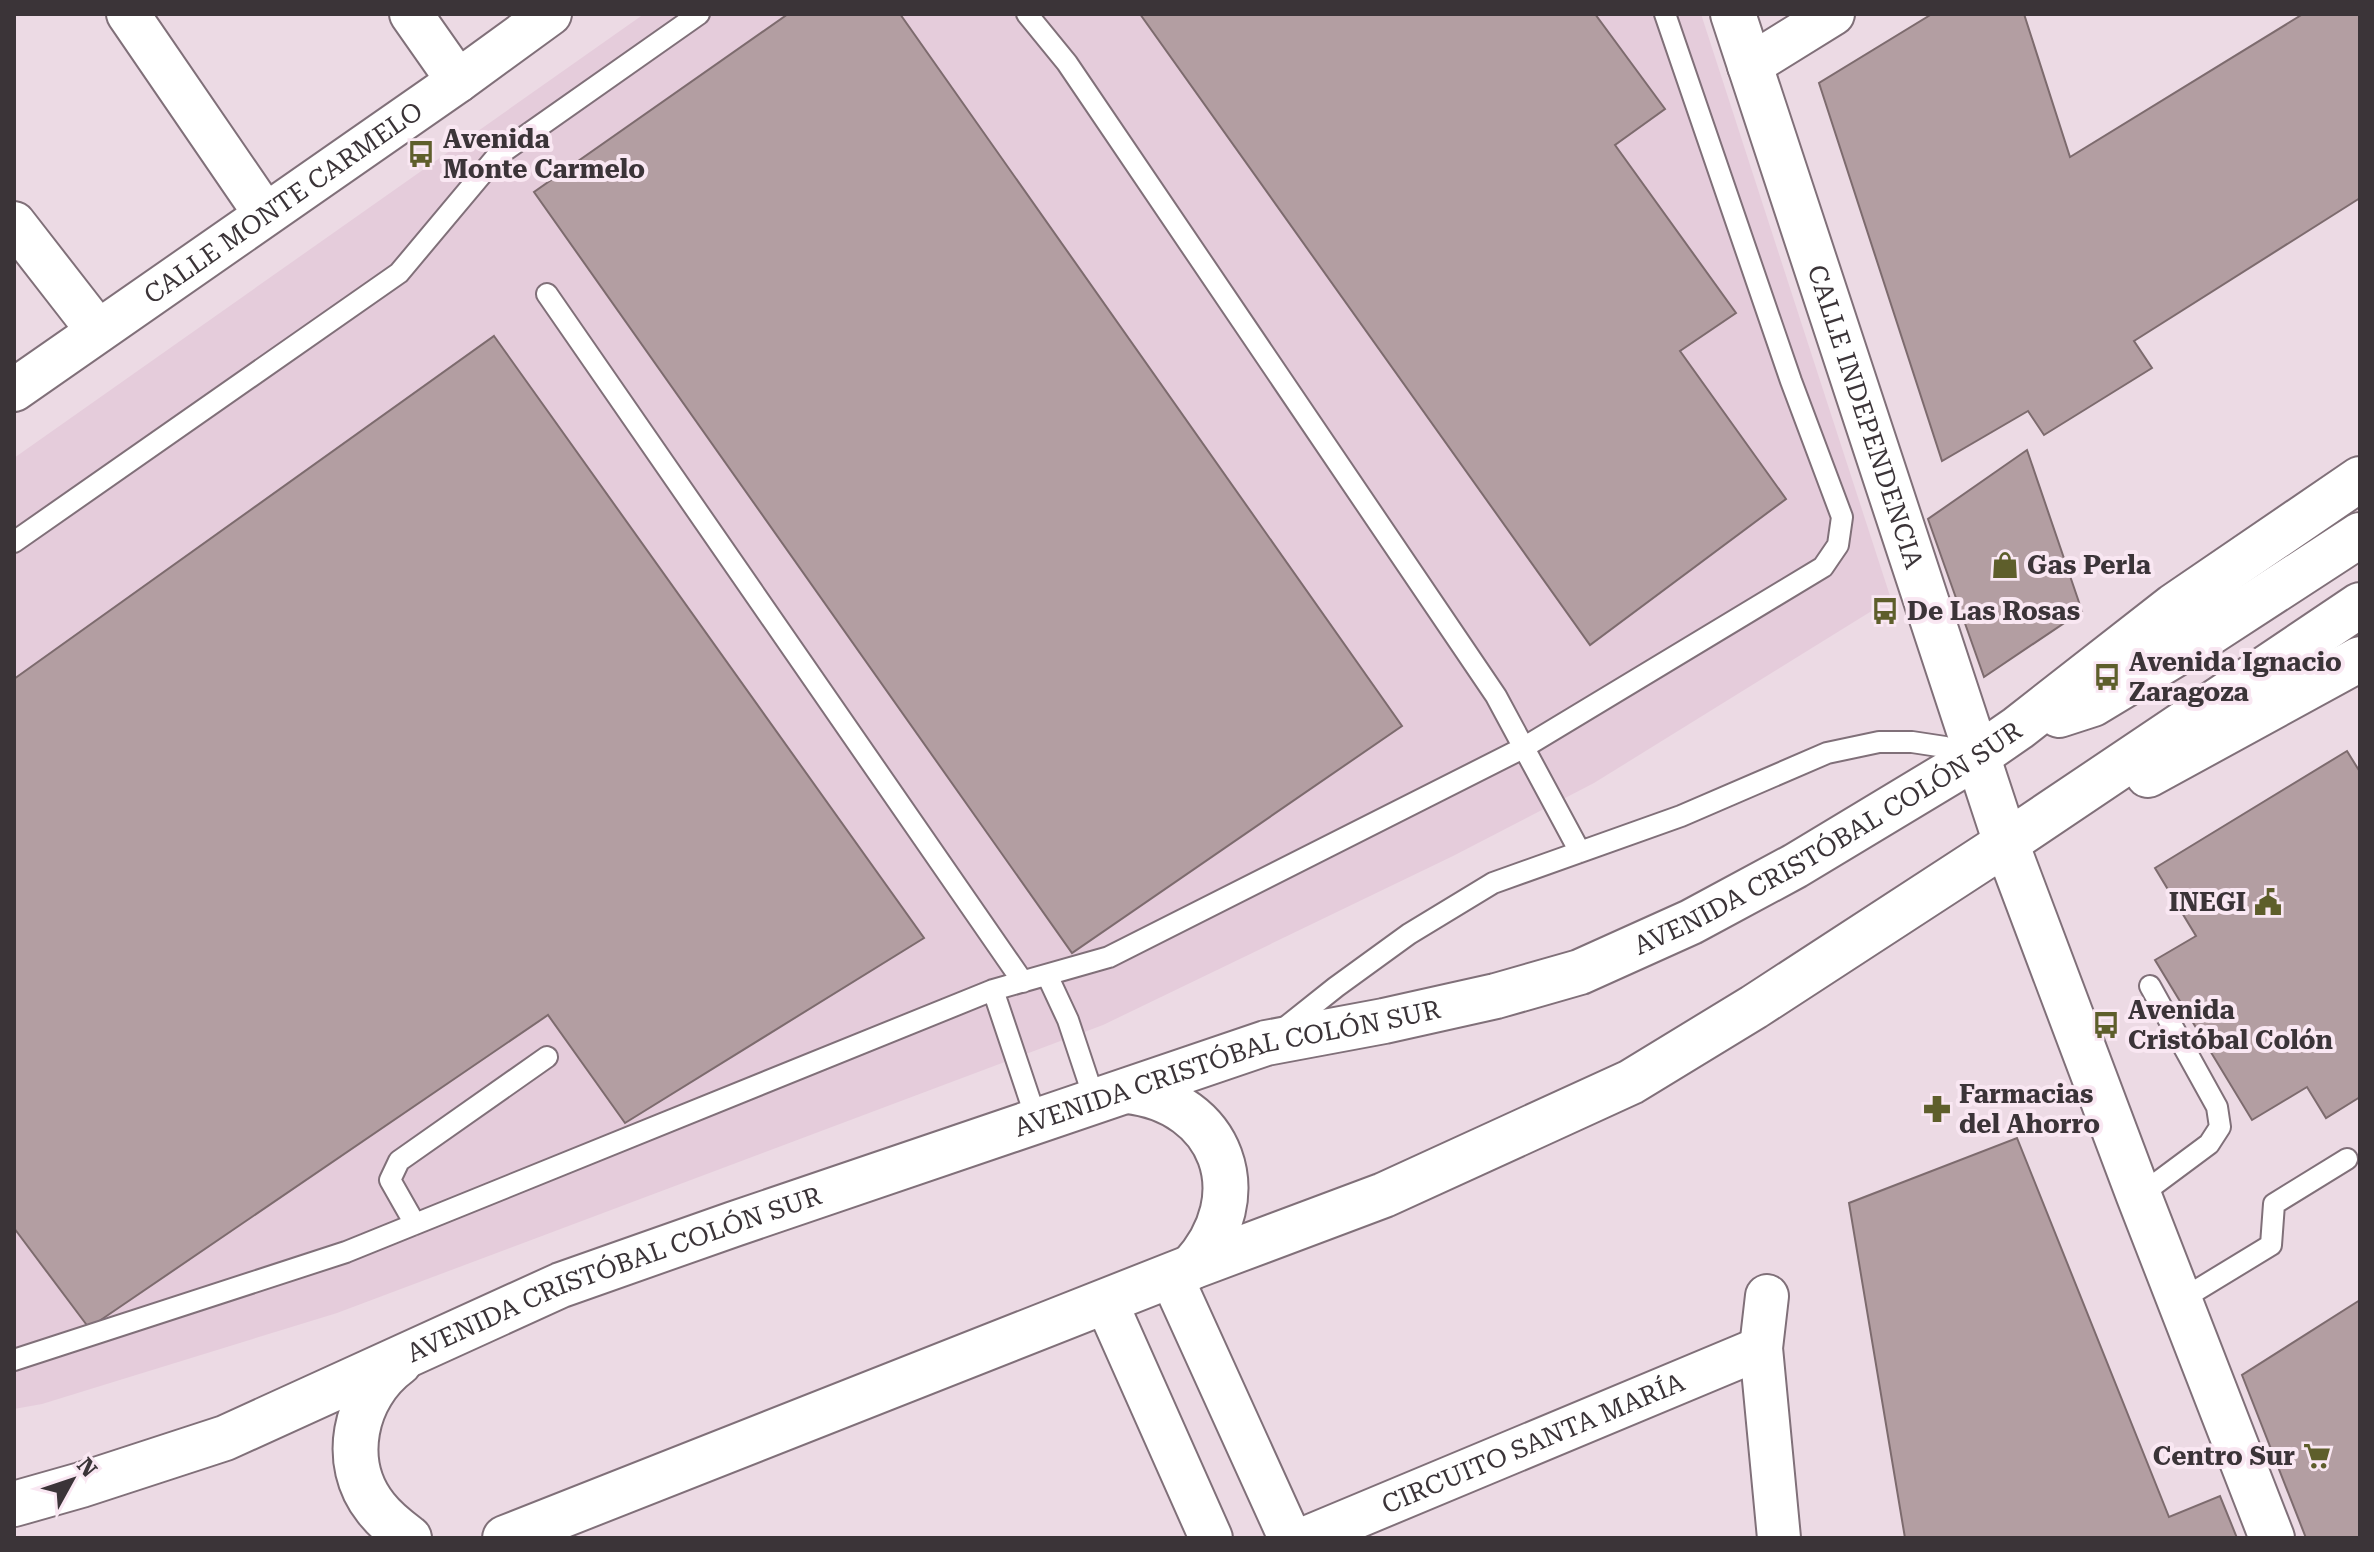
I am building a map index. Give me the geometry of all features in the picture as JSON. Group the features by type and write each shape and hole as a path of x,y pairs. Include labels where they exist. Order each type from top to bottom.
{"main road":[{"name":"CALLE INDEPENDENCIA","path":"1733,14 2006,843 2272,1538"},
{"name":"AVENIDA CRISTÓBAL COLÓN SUR","path":"14,1504 225,1438 561,1285 1266,1043 1384,1021 1580,972 1691,922 1795,866 1976,757 2018,728 2174,606 2360,479"},
{"path":"2018,728 2093,704 2194,643 2360,535"},
{"path":"505,1538 1384,1195 1631,1082 1754,1007 2006,843 2360,605"},
{"path":"2063,804 2155,773 2360,659"},
{"path":"1111,1096 1148,1093 1168,1101 1187,1112 1215,1145 1223,1165 1226,1188 1224,1210 1218,1232 1207,1251 1182,1272"},
{"path":"408,1357 388,1371 366,1401 356,1436 356,1461 363,1485 374,1506 390,1524 409,1538"},
{"path":"14,1529 52,1498 81,1485"}],"street":[{"path":"128,14 265,214"},
{"path":"411,14 458,81"},
{"name":"CALLE MONTE CARMELO","path":"14,390 458,81 508,26 550,14"},
{"path":"1749,66 1833,14"},
{"path":"14,223 98,331"},
{"path":"1182,1272 1290,1538"},
{"path":"1767,1296 1761,1348 1779,1538"},
{"path":"1106,1302 1211,1538"},
{"name":"CIRCUITO SANTA MARÍA","path":"1306,1538 1761,1348"}],"lane":[{"path":"14,542 399,273 497,156 699,14"},
{"path":"1027,14 1067,63 1496,696 1580,852"},
{"path":"14,1360 346,1252 993,990 1109,957 1523,748 1823,567 1838,545 1842,517 1791,381 1665,14"},
{"path":"547,294 1023,982"},
{"path":"1266,1043 1336,987 1493,883 1681,816 1827,753 1852,746 1912,742 1945,747 1976,757"},
{"path":"1047,975 1068,1020 1111,1096"},
{"path":"2139,1196 2209,1144 2220,1127 2217,1107 2150,986"},
{"path":"993,990 1037,1121"},
{"path":"415,1224 390,1180 399,1161 547,1057"},
{"path":"2179,1301 2271,1245 2274,1204 2347,1159"}],"shaded area":[{"path":"644,14 1701,14 1891,599 1594,783 1453,856 1103,1025 337,1313 42,1404 14,1409 14,458"}],"building":[{"path":"788,14 900,14 1402,726 1072,953 534,192"},
{"path":"1140,14 1595,14 1665,109 1615,145 1736,313 1680,351 1786,499 1590,645"},
{"path":"1932,14 2024,14 2070,157 2303,14 2360,14 2360,198 2134,341 2152,368 2044,435 2028,411 1942,461 1819,83"},
{"path":"494,336 924,938 625,1123 548,1015 89,1328 14,1228 14,679"},
{"name":"Gas Perla","path":"2027,450 2082,611 1984,677 1928,519"},
{"name":"INEGI","path":"2347,751 2360,772 2360,1097 2326,1118 2307,1087 2252,1120 2155,960 2196,936 2155,868"},
{"path":"2017,1138 2169,1517 2220,1496 2237,1538 1905,1538 1849,1203"},
{"name":"Centro Sur","path":"2360,1300 2360,1538 2306,1538 2242,1375"}],"place":[{"name":"Avenida Monte Carmelo","path":"421,154"},
{"name":"Gas Perla","path":"2005,565"},
{"name":"De Las Rosas","path":"1885,611"},
{"name":"Avenida Ignacio Zaragoza","path":"2107,677"},
{"name":"INEGI","path":"2268,902"},
{"name":"Avenida Cristóbal Colón","path":"2106,1025"},
{"name":"Farmacias del Ahorro","path":"1937,1109"},
{"name":"Centro Sur","path":"2317,1456"}]}
